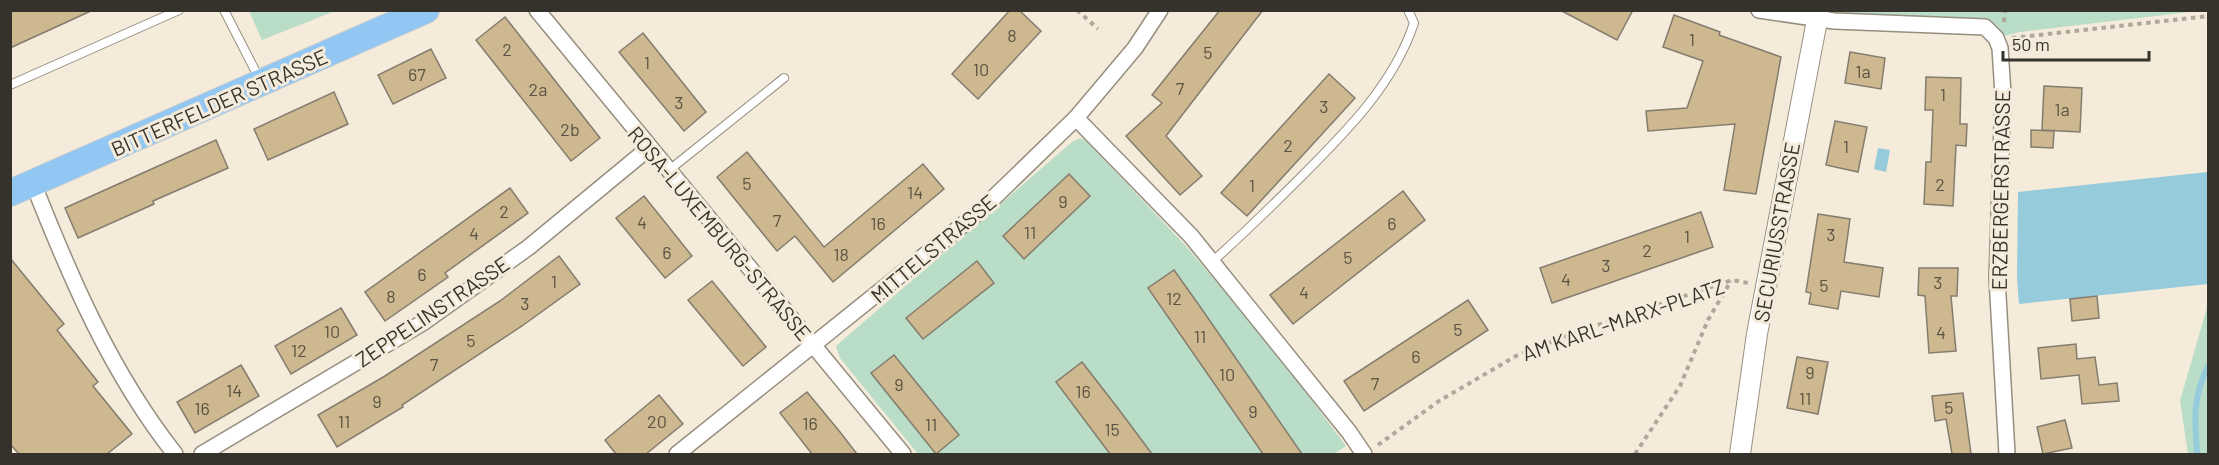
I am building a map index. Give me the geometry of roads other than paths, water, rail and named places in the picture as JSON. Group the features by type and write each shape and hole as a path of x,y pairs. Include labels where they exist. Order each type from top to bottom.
{"main road":[{"name":"BITTERFELDER STRASSE","path":"22,188 426,10"}],"street":[{"name":"ROSA-LUXEMBURG-STRASSE","path":"537,10 903,454"},
{"name":"MITTELSTRASSE","path":"677,454 980,211 1076,118 1135,48 1160,10"},
{"path":"1759,10 1817,14"},
{"name":"ERZBERGERSTRASSE","path":"1817,14 1985,27 1996,38 2000,48 2003,94 1997,278 2007,454"},
{"name":"SECURIUSSTRASSE","path":"1740,454 1766,285 1817,14"},
{"path":"1076,118 1170,214 1212,262 1364,454"},
{"name":"ZEPPELINSTRASSE","path":"202,454 424,322 529,247 649,148"},
{"path":"22,188 64,262 90,319 123,378 158,433 175,454"}],"lane":[{"path":"10,85 180,10"},
{"path":"224,10 262,84"},
{"path":"1212,262 1311,168 1373,98 1401,54 1411,32 1414,23 1408,10"},
{"path":"668,171 784,78"}],"water":[{"path":"1878,148 1890,150 1886,172 1874,169"},
{"path":"2208,172 2208,284 2019,304 2018,192"}],"waterway":[{"path":"2197,454 2195,419 2197,399 2208,366"}]}
